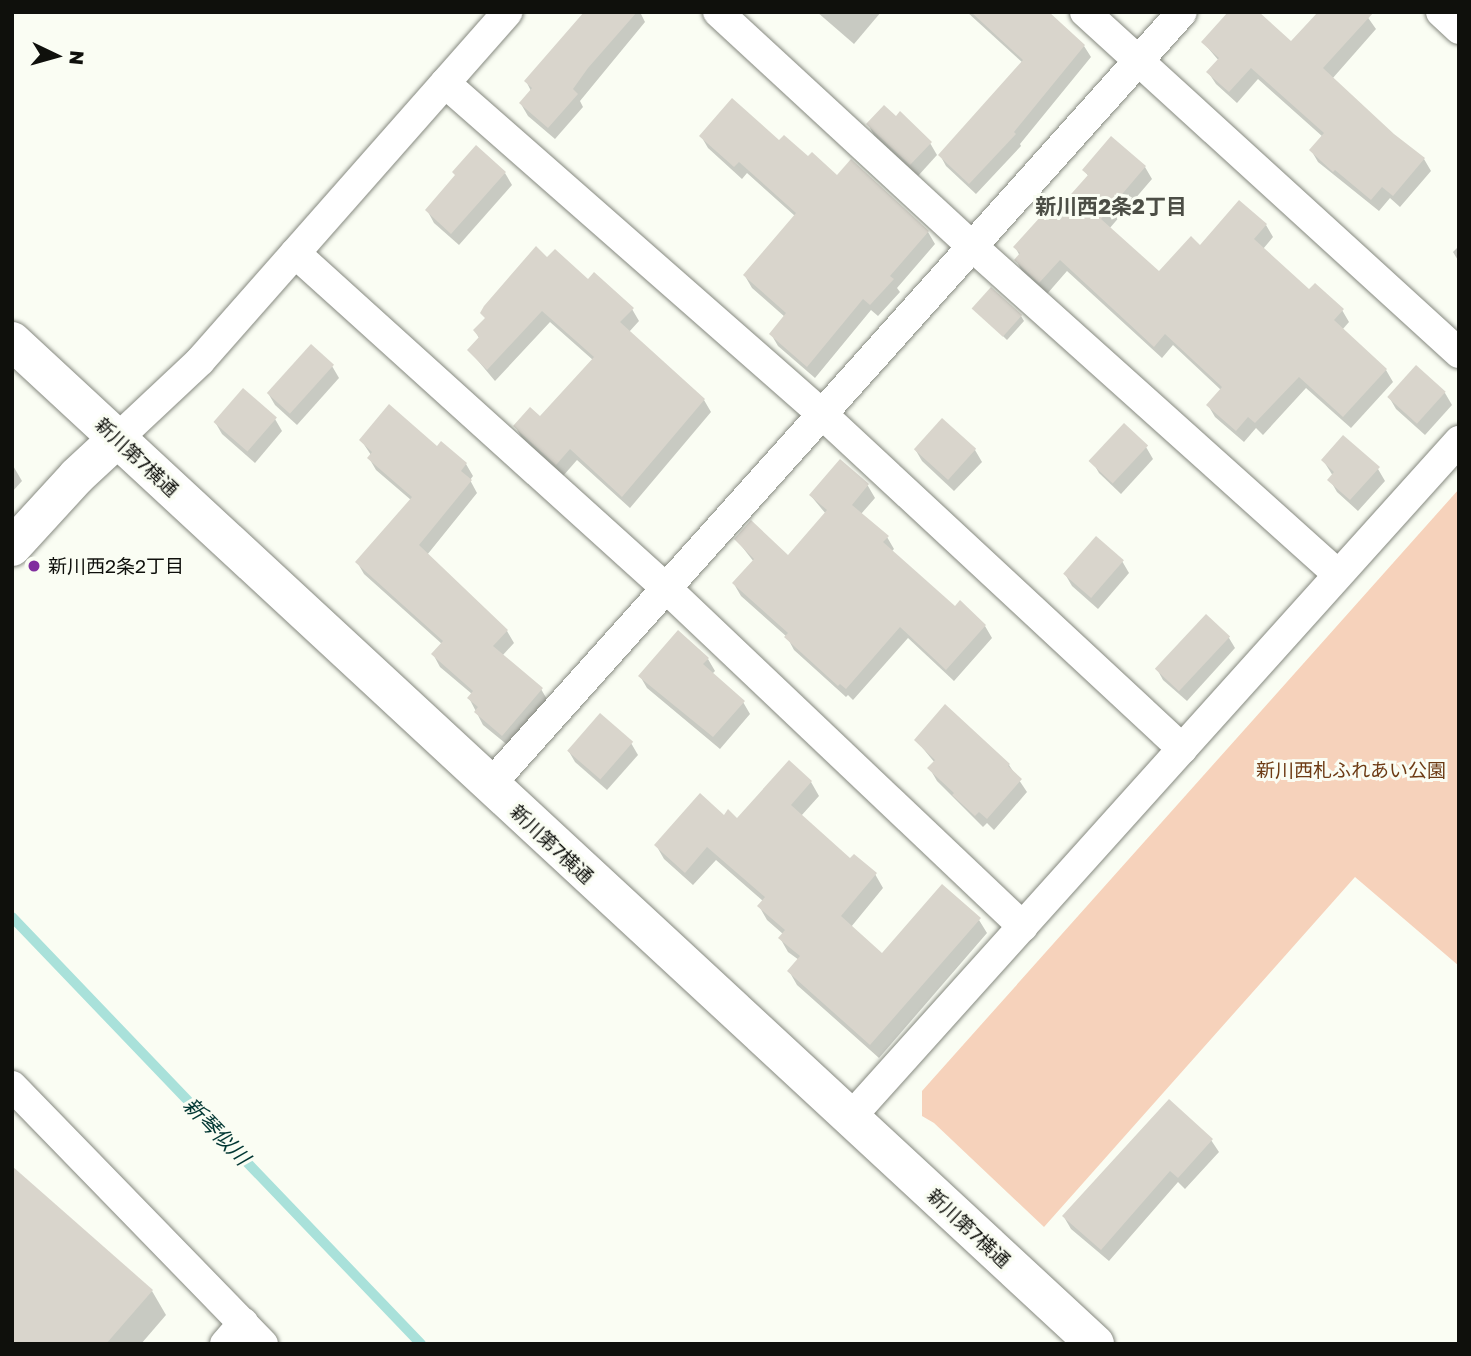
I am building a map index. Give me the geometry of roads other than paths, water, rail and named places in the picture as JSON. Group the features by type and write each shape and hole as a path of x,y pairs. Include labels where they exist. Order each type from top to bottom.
{"street":[{"path":"12,547 77,476 152,409 200,361 508,12"},
{"path":"718,12 972,246 1336,573"},
{"path":"1085,12 1459,353"},
{"path":"489,785 1182,12"},
{"path":"1441,12 1459,29"},
{"path":"445,83 822,414 1182,749"},
{"path":"295,253 666,588 1023,927"},
{"name":"新川第7横通","path":"12,341 1095,1344"},
{"path":"850,1118 1182,749 1336,573 1459,440"},
{"path":"12,1086 244,1337"}],"waterway":[{"name":"新琴似川","path":"12,917 421,1344"}],"place":[{"name":"新川西2条2丁目","path":"34,566"}],"district":[{"name":"新川西2条2丁目","path":"1111,206"}],"park label":[{"name":"新川西札ふれあい公園","path":"1351,770"}]}
